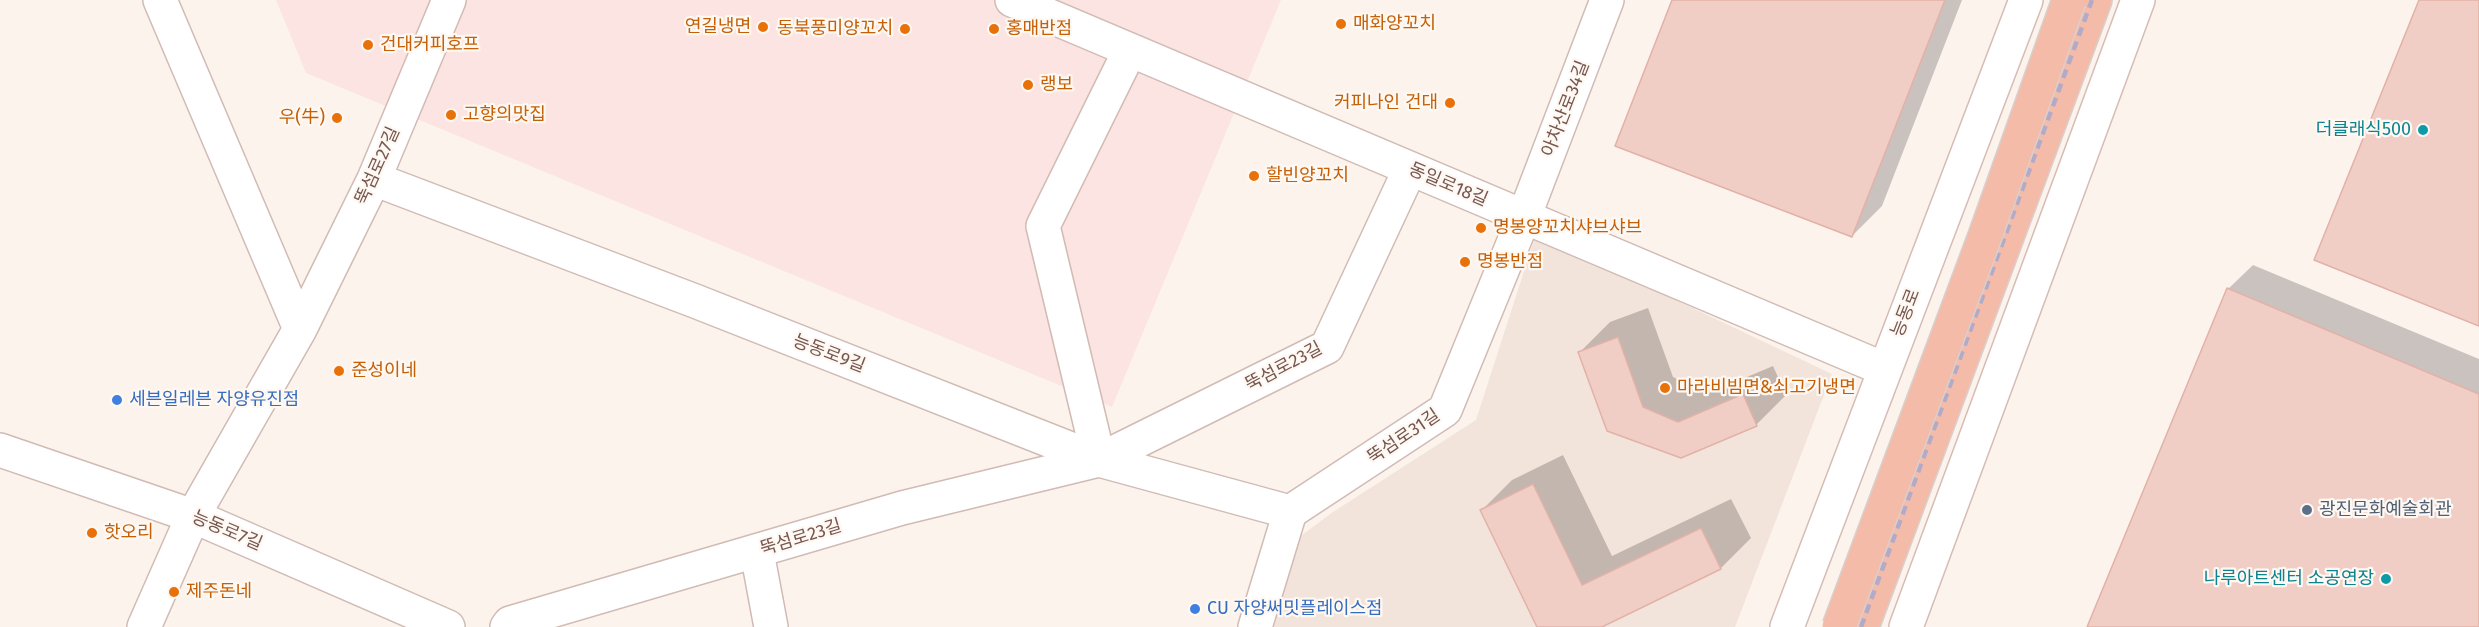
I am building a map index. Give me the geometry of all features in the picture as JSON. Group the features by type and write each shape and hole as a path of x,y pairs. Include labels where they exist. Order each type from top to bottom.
{"highway":[{"path":"1839,627 1985,236 2069,0"},
{"path":"1862,627 2095,0"}],"street":[{"path":"160,0 300,329"},
{"name":"뚝섬로27길","path":"144,627 193,516 300,329 374,179 449,0"},
{"name":"동일로18길","path":"1012,0 1884,369"},
{"name":"아차산로34길","path":"1524,217 1607,0"},
{"name":"능동로","path":"1786,627 2026,0"},
{"path":"1906,627 2138,0"},
{"path":"1099,460 1043,226 1130,50"},
{"name":"뚝섬로23길","path":"507,627 510,623 902,508 1099,460 1327,347 1410,169"},
{"name":"능동로9길","path":"374,179 684,297 1099,460 1290,512"},
{"name":"뚝섬로31길","path":"1290,512 1445,410 1524,217"},
{"name":"능동로7길","path":"0,450 193,516 448,627"},
{"path":"1255,627 1290,512"},
{"path":"757,552 771,627"}],"shaded area":[{"path":"276,0 1281,0 1112,407 306,73"},
{"path":"1536,234 1832,374 1735,627 1268,627 1294,541 1333,512 1476,420"}],"building":[{"path":"1672,0 1945,0 1852,237 1615,146"},
{"name":"더클래식500","path":"2419,0 2479,0 2479,326 2314,260"},
{"name":"광진문화예술회관","path":"2227,288 2479,394 2479,627 2087,627"},
{"path":"1618,337 1643,407 1678,422 1743,394 1757,426 1681,458 1607,431 1578,352"},
{"path":"1533,484 1582,585 1701,528 1721,569 1602,627 1537,627 1480,510"}],"railway":[{"path":"1839,627 2070,0"},
{"path":"1861,627 2092,0"}],"place":[{"name":"매화양꼬치","path":"1341,24"},
{"name":"연길냉면","path":"763,27"},
{"name":"동북풍미양꼬치","path":"905,29"},
{"name":"홍매반점","path":"994,29"},
{"name":"건대커피호프","path":"368,45"},
{"name":"랭보","path":"1028,85"},
{"name":"커피나인 건대","path":"1450,103"},
{"name":"고향의맛집","path":"451,115"},
{"name":"우(牛)","path":"337,118"},
{"name":"더클래식500","path":"2423,130"},
{"name":"할빈양꼬치","path":"1254,176"},
{"name":"명봉양꼬치샤브샤브","path":"1481,228"},
{"name":"명봉반점","path":"1465,262"},
{"name":"준성이네","path":"339,371"},
{"name":"마라비빔면&쇠고기냉면","path":"1665,388"},
{"name":"세븐일레븐 자양유진점","path":"117,400"},
{"name":"광진문화예술회관","path":"2307,510"},
{"name":"핫오리","path":"92,533"},
{"name":"나루아트센터 소공연장","path":"2386,579"},
{"name":"제주돈네","path":"174,592"},
{"name":"CU 자양써밋플레이스점","path":"1195,609"}]}
